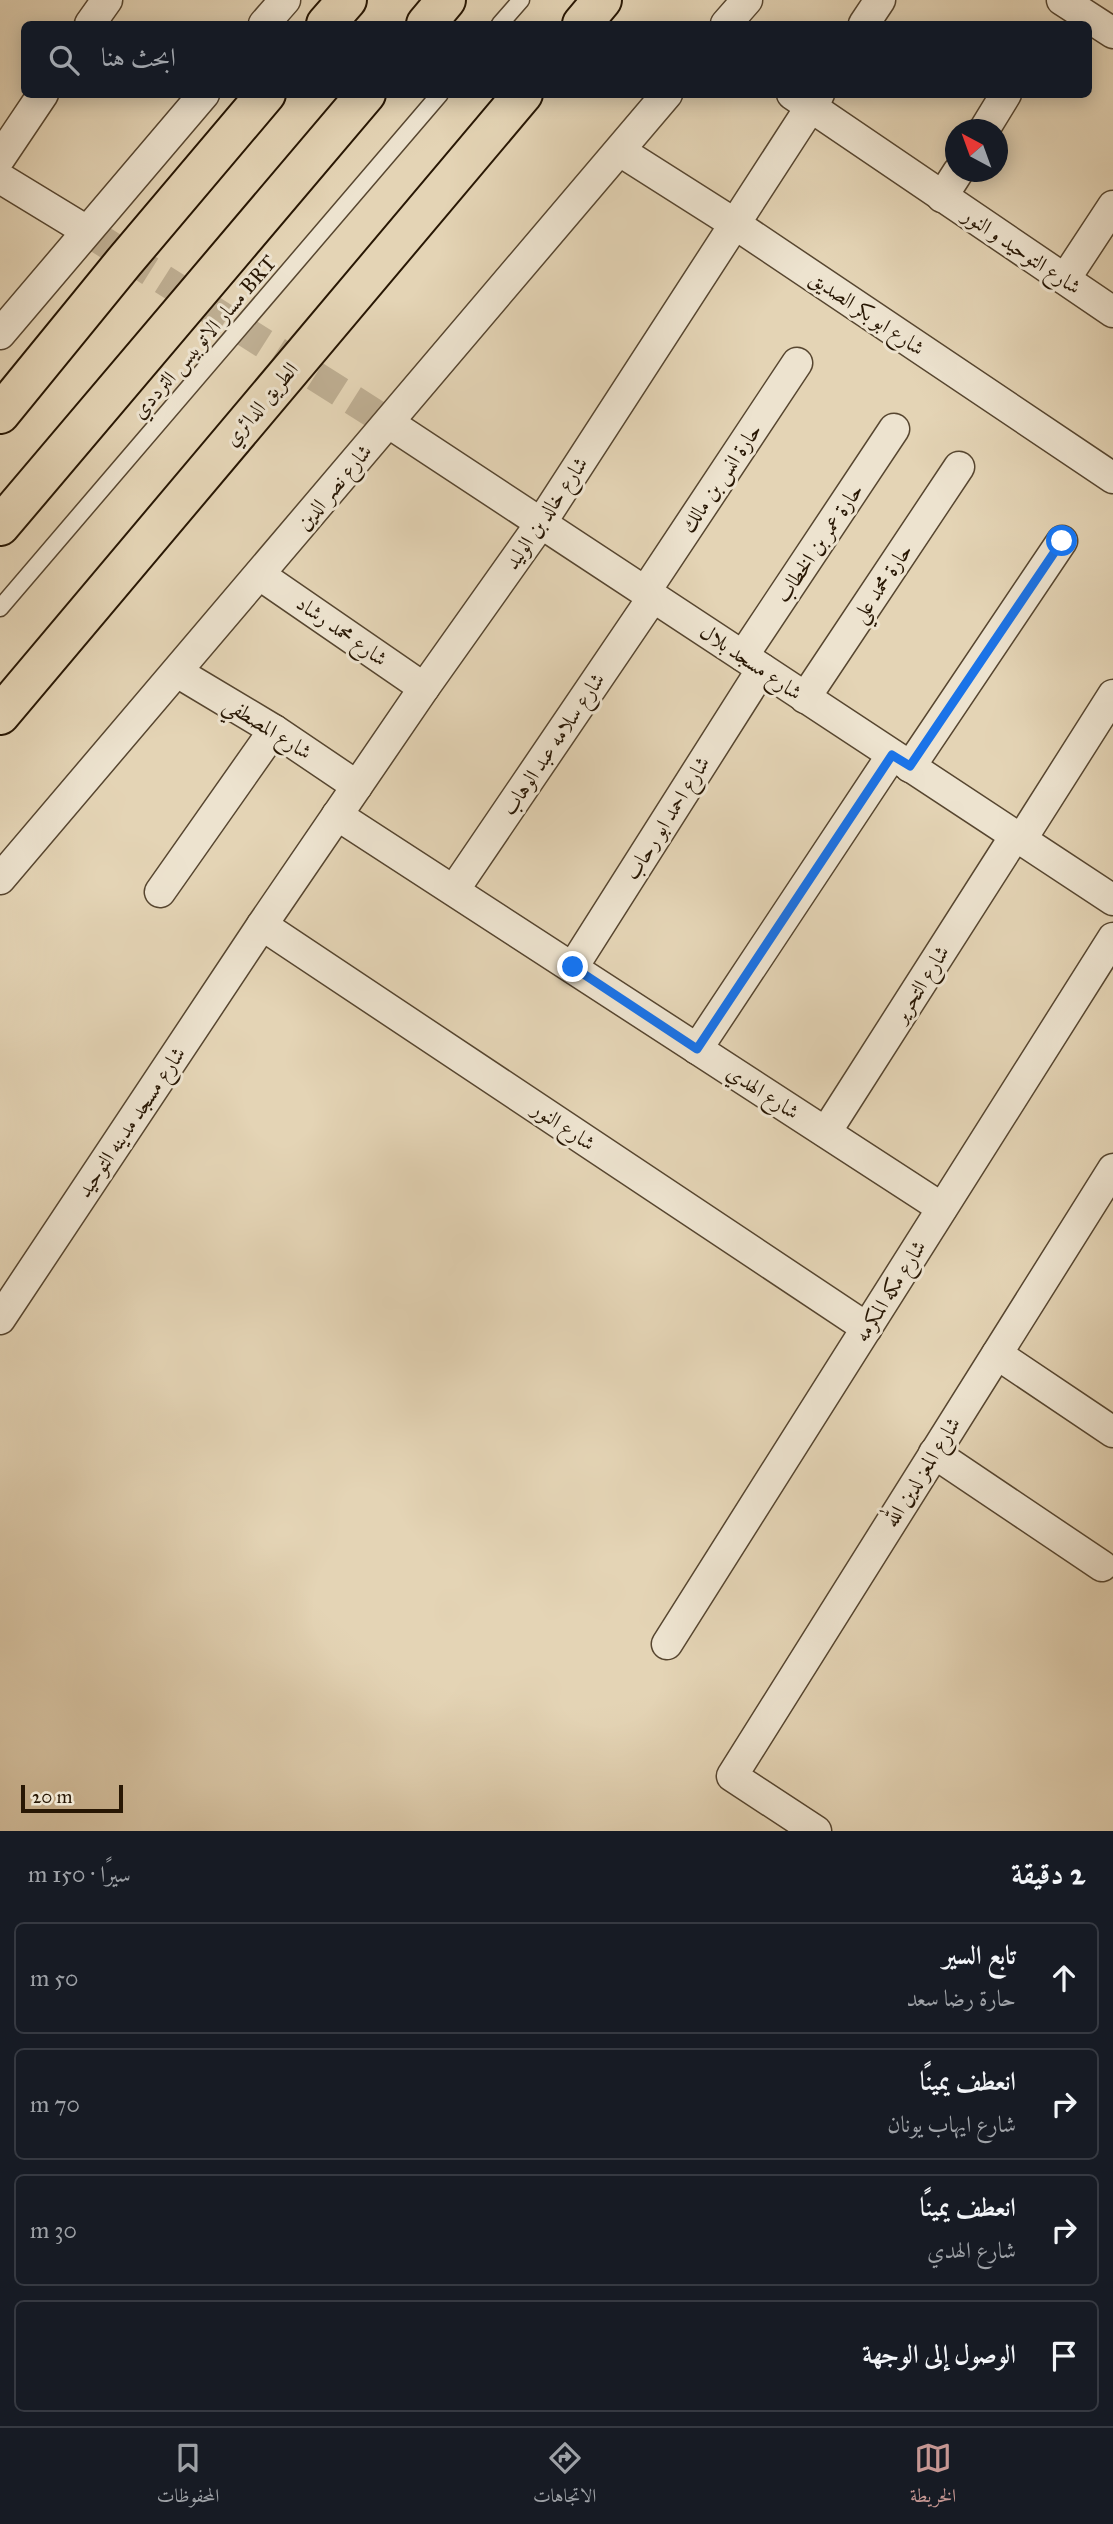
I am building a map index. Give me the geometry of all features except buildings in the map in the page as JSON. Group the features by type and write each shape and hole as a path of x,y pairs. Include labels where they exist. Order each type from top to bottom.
{"highway":[{"path":"329,21 347,0"},
{"path":"428,21 446,0"},
{"path":"584,21 602,0"},
{"path":"0,414 263,98"},
{"path":"0,526 363,98"},
{"name":"الطريق الدائري","path":"0,715 520,98"}],"street":[{"path":"92,21 107,0"},
{"path":"267,21 285,0"},
{"path":"729,21 747,0"},
{"path":"866,21 880,0"},
{"path":"1060,9 1086,21"},
{"path":"1092,23 1113,33"},
{"path":"0,158 40,98"},
{"path":"0,334 201,98"},
{"name":"شارع نصر الدين","path":"0,879 664,98"},
{"path":"991,119 1004,98"},
{"name":"شارع التوحيد و النور","path":"807,99 942,197 1113,312"},
{"name":"شارع خالد بن الوليد","path":"262,925 541,523 734,224 807,99"},
{"name":"شارع ابو بكر الصديق","path":"620,150 1113,478"},
{"path":"0,177 87,231"},
{"path":"942,197 952,182"},
{"path":"1065,279 1113,206"},
{"name":"حارة انس بن مالك","path":"649,595 797,363"},
{"name":"شارع مسجد بلال","path":"389,423 1113,900"},
{"name":"حارة عمر بن الخطاب","path":"752,663 894,429"},
{"name":"حارة محمد علي","path":"805,698 959,467"},
{"path":"697,1049 901,761 1062,541"},
{"name":"شارع محمد رشاد","path":"260,575 424,688"},
{"name":"شارع سلامه عبد الوهاب","path":"454,890 649,595"},
{"name":"شارع احمد ابو رحاب","path":"573,967 752,663"},
{"name":"شارع المصطفي","path":"177,672 274,730 357,786"},
{"name":"شارع التحرير","path":"826,1132 1113,695"},
{"path":"160,892 274,730"},
{"name":"شارع الهدي","path":"337,815 942,1208"},
{"name":"شارع مسجد مدينه التوحيد","path":"0,1319 262,925"},
{"name":"شارع النور","path":"262,925 867,1328"},
{"name":"شارع مكه المكرمه","path":"667,1644 1113,938"},
{"name":"شارع المعز لدين الله","path":"816,1831 732,1776 1113,1169"},
{"path":"997,1354 1113,1432"},
{"path":"934,1453 1102,1566"}],"lane":[{"path":"503,21 521,0"},
{"name":"مسار الاتوبيس الترددي BRT","path":"0,608 437,98"}],"tunnel":[{"path":"87,231 389,423"}],"route":[{"path":"573,967 697,1049 892,755 910,766 1062,541"}]}
